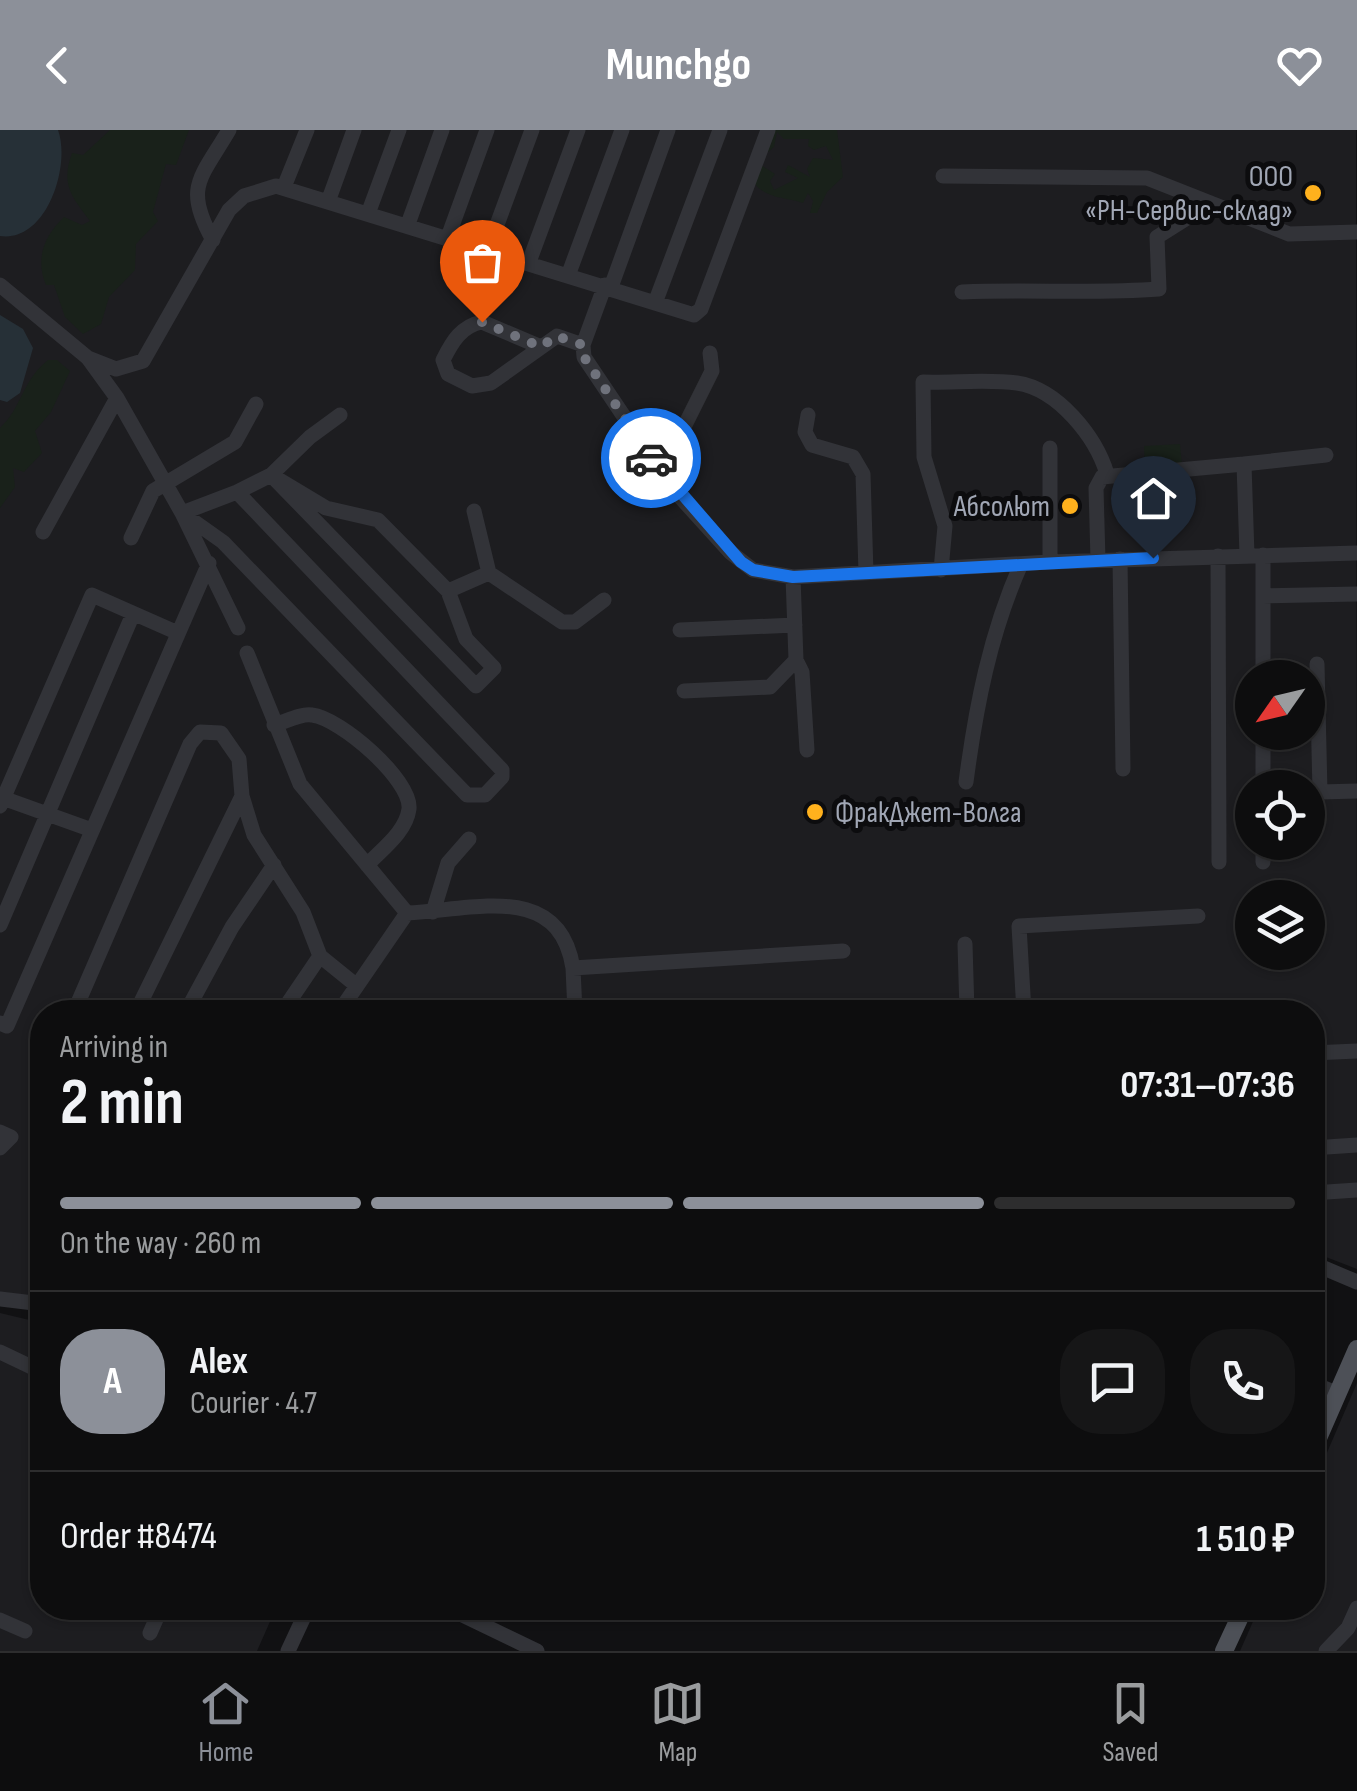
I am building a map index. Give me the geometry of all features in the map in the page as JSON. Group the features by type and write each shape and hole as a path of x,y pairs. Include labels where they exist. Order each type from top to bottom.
{"main road":[{"path":"1325,1423 1357,1349"},
{"path":"1224,1651 1238,1620"}],"street":[{"path":"213,240 196,210 197,186 229,130"},
{"path":"284,187 306,130"},
{"path":"328,199 354,130"},
{"path":"369,212 399,130"},
{"path":"408,224 442,130"},
{"path":"448,237 487,130"},
{"path":"488,249 532,130"},
{"path":"529,262 578,130"},
{"path":"569,274 622,130"},
{"path":"668,130 583,345 584,357 661,473 741,562 753,570 793,577 1050,562 1357,553"},
{"path":"655,303 720,130"},
{"path":"88,358 116,368 143,361 229,210 260,188 284,187 328,199 694,315 701,308 768,130"},
{"path":"943,176 1147,178 1290,234 1357,232"},
{"path":"962,292 1054,288 1081,295 1159,289 1157,237 1212,203"},
{"path":"0,285 88,358 117,398 182,513 238,628"},
{"path":"541,347 482,322 471,324 453,339 443,360 448,374 472,386 491,382 541,347 556,336 583,345"},
{"path":"661,473 712,371 710,353"},
{"path":"941,570 945,526 924,457 923,382 1017,383 1032,388 1092,438 1108,474"},
{"path":"43,532 117,398"},
{"path":"131,538 153,491 235,442 256,404"},
{"path":"182,513 271,475 340,414"},
{"path":"808,415 806,432 812,445 853,457 863,474 866,573"},
{"path":"1050,448 1050,562"},
{"path":"1098,560 1096,488 1108,474 1326,454"},
{"path":"1244,464 1264,596 1264,660"},
{"path":"271,475 326,508 378,520 448,591 466,638 494,668 476,686 271,475"},
{"path":"182,513 223,542 467,795 484,795 502,777 502,770 237,492"},
{"path":"474,511 488,573 562,622 575,622 604,600"},
{"path":"1218,556 1220,862"},
{"path":"1120,560 1123,769"},
{"path":"0,1023 6,1026 208,564"},
{"path":"966,782 975,711 992,639 1021,564"},
{"path":"448,591 488,573"},
{"path":"793,577 796,660 802,672 807,750"},
{"path":"1264,596 1357,594"},
{"path":"92,830 1,800 92,596 178,633"},
{"path":"0,925 134,614"},
{"path":"680,630 795,625"},
{"path":"247,653 300,784 407,913"},
{"path":"684,691 770,687 796,660"},
{"path":"274,725 309,714 336,722 401,785 410,805 404,826 367,865"},
{"path":"79,1000 190,744 200,732 222,732 234,746 242,774 247,820 304,912 320,956 358,986"},
{"path":"1319,750 1320,792 1357,791"},
{"path":"142,1000 242,796"},
{"path":"433,912 448,863 468,839"},
{"path":"192,1000 232,927 274,864"},
{"path":"407,913 530,908 555,921 569,944 574,1000"},
{"path":"348,1000 407,913"},
{"path":"1023,1000 1019,926 1198,916"},
{"path":"965,944 967,1000"},
{"path":"573,968 843,951"},
{"path":"290,1000 320,956"},
{"path":"1325,1052 1357,1050"},
{"path":"0,1132 11,1137 0,1148"},
{"path":"1325,1147 1357,1145"},
{"path":"1325,1192 1357,1190"},
{"path":"1325,1268 1357,1282"},
{"path":"0,1298 30,1302"},
{"path":"0,1352 30,1366"},
{"path":"1325,1388 1338,1394"},
{"path":"1326,1651 1348,1628 1357,1608"},
{"path":"0,1620 25,1631"},
{"path":"150,1633 156,1620"},
{"path":"288,1651 302,1620"},
{"path":"473,1620 537,1651"}],"shaded area":[{"path":"0,130 1356,130 1357,1269 1325,1257 1325,1000 30,1000 30,1296 0,1292"},
{"path":"0,130 58,130 61,145 52,199 31,227 17,235 0,236"},
{"path":"110,130 189,130 176,165 166,164 153,212 158,221 136,244 135,270 109,297 101,324 83,334 65,317 54,285 46,285 42,257 51,232 64,217 82,225 90,221 70,191 69,164 72,153 83,155"},
{"path":"771,130 837,130 843,177 827,192 817,213 810,213 813,201 808,193 803,203 771,195 755,184 761,165 775,174 770,181 774,190 798,178 785,172 788,165 810,177 807,169 813,158 833,160 826,146 814,150 808,146 809,139 784,139 777,132 774,147 768,152"},
{"path":"0,315 23,329 33,348 20,393 7,402 0,400"},
{"path":"48,360 57,360 70,371 51,412 35,431 42,453 24,472 13,468 15,487 0,508 0,428 32,377"},
{"path":"1180,444 1182,466 1145,468 1144,446"},
{"path":"0,1313 30,1320 30,1620 271,1620 257,1651 0,1651"},
{"path":"1357,1383 1357,1651 1240,1651 1254,1620 1325,1620 1325,1457"}],"way so far":[{"path":"482,322 541,347 556,336 583,345 584,357 651,458"}],"place":[{"name":"ООО «РН-Сервис-склад»","path":"1313,193"},
{"name":"Абсолют","path":"1070,506"},
{"name":"ФракДжет-Волга","path":"815,812"}],"route":[{"path":"651,458 672,488 741,562 753,570 773,574 793,577 1153,558"}]}
